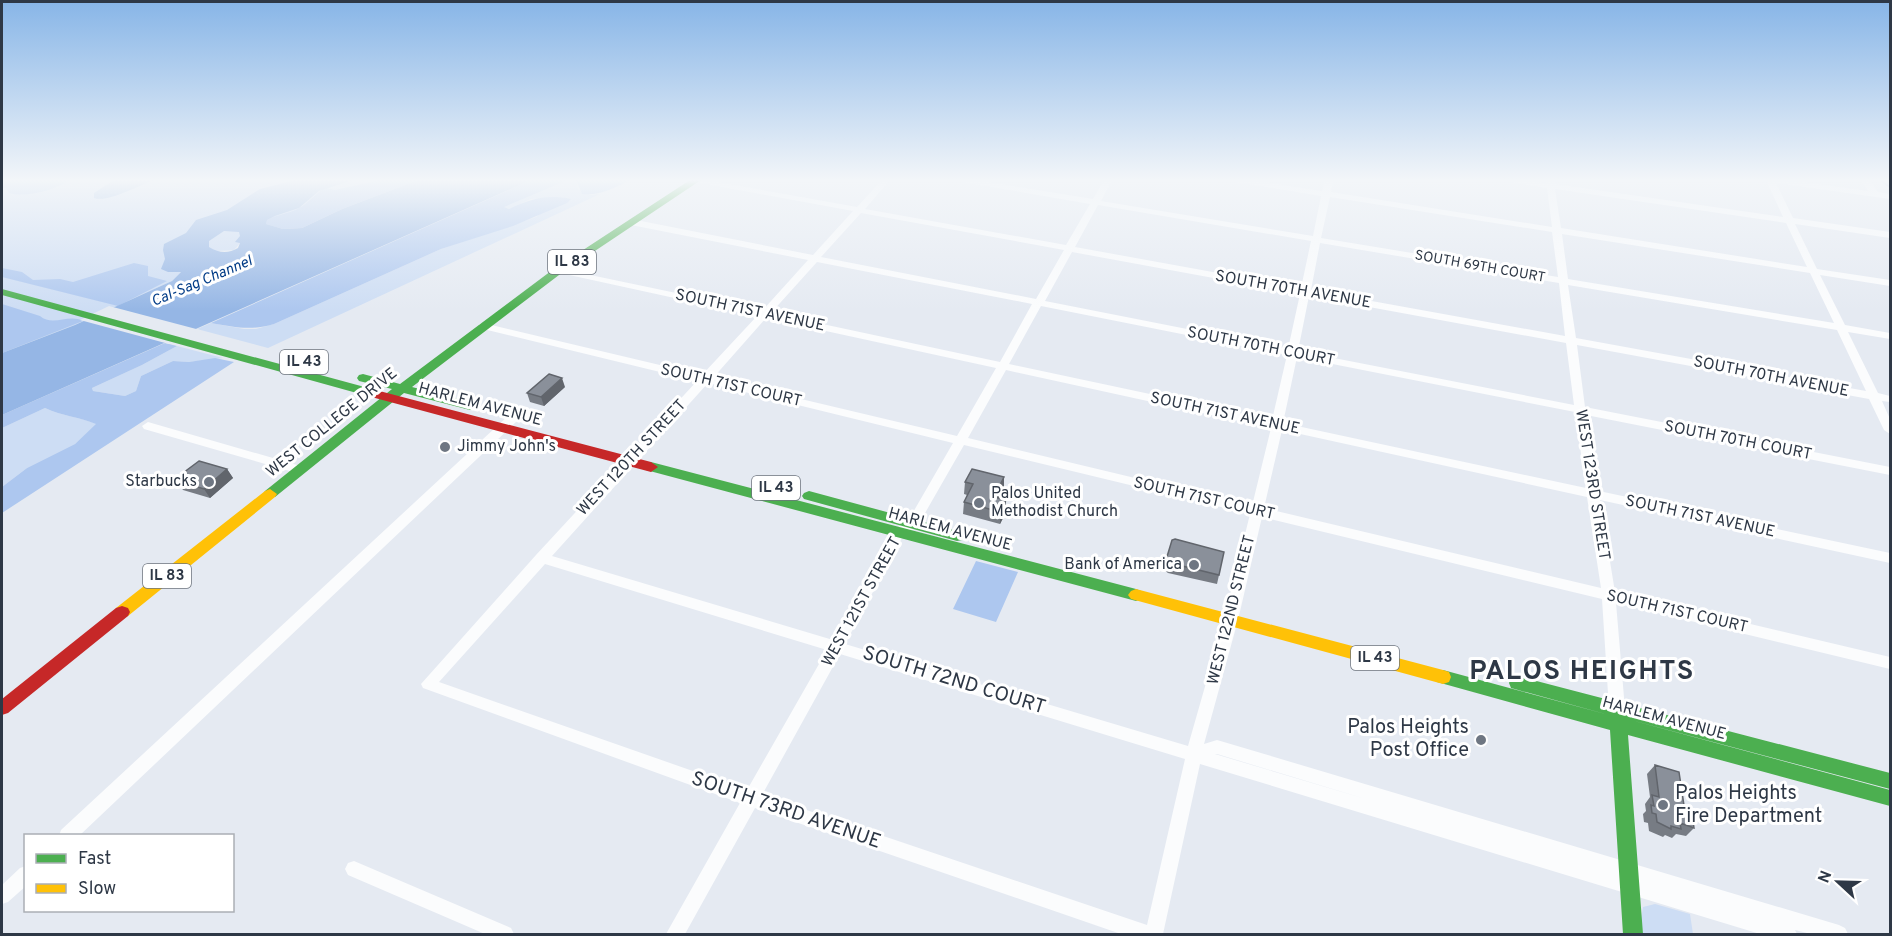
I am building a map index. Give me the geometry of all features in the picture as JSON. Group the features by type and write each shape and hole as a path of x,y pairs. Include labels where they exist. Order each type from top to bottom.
{"main road":[{"name":"WEST COLLEGE DRIVE","path":"2,708 389,398 483,326 629,224"},
{"name":"HARLEM AVENUE","path":"2,282 82,308 201,340 402,388 508,423"},
{"name":"HARLEM AVENUE","path":"2,292 82,308"},
{"name":"HARLEM AVENUE","path":"201,340 389,398 508,423 913,524 1232,615"},
{"name":"HARLEM AVENUE","path":"634,456 898,533 1232,615 1618,716 1890,781"},
{"name":"HARLEM AVENUE","path":"1618,716 1890,798"},
{"name":"WEST 123RD STREET","path":"1618,716 1628,879 1634,934"}],"street":[{"name":"SOUTH 70TH COURT","path":"640,224 1890,471"},
{"name":"WEST 120TH STREET","path":"428,684 847,224"},
{"name":"SOUTH 70TH AVENUE","path":"931,224 1890,399"},
{"name":"WEST 121ST STREET","path":"675,934 898,533 913,524 1083,224"},
{"name":"SOUTH 69TH COURT","path":"1225,224 1890,336"},
{"name":"WEST 122ND STREET","path":"1154,934 1194,753 1232,615 1277,425 1320,224"},
{"path":"1516,224 1890,283"},
{"name":"WEST 123RD STREET","path":"1555,224 1580,410 1595,494 1609,596 1618,716"},
{"path":"1791,224 1890,430"},
{"path":"1814,224 1890,235"},
{"name":"SOUTH 71ST AVENUE","path":"561,270 1890,558"},
{"name":"SOUTH 71ST COURT","path":"483,326 1890,663"},
{"path":"69,834 508,423"},
{"path":"148,426 300,470"},
{"name":"SOUTH 72ND COURT","path":"541,558 1194,753 1628,879 1787,929 1839,934"},
{"name":"SOUTH 73RD AVENUE","path":"428,684 751,799 1146,934"},
{"path":"354,869 505,934"},
{"path":"2,896 24,876"}],"shaded area":[{"path":"2,224 295,224 240,243 234,250 216,251 174,272 181,272 172,281 75,325 2,353"},
{"path":"266,224 311,224 302,228 283,229"},
{"path":"433,224 518,224 441,249 274,324 250,328 211,323"},
{"path":"516,224 536,224 268,348 197,329 211,323 244,329 256,329 274,324 441,249"},
{"path":"134,263 148,266 148,276 167,281 118,306 2,277 2,268 22,272 33,280 60,279 73,282"},
{"path":"2,304 45,319 72,318 83,321 2,353"},
{"path":"165,343 177,346 92,388 93,391 125,396 136,391 141,376 173,361 189,362 215,358 234,362 2,513 2,487 27,468 75,444 96,424 45,408 2,428 2,415"},
{"path":"177,346 223,358 189,362 173,361 141,376 136,391 125,396 93,391 92,388"},
{"path":"45,408 97,424 75,444 27,468 2,487 2,428"},
{"path":"976,561 1018,572 996,622 953,609"},
{"path":"1655,904 1690,914 1693,934 1641,934 1643,907"}],"water":[{"name":"Cal-Sag Channel","path":"193,224 266,224 283,229 302,228 311,224 433,224 2,415 2,353 75,325 172,281 181,272 168,272 161,269 165,259 164,244 186,233","holes":["224,231 239,232 240,236 235,242 240,243 238,248 234,250 223,252 209,247 209,241"]}],"pier":[{"path":"109,306 200,330 169,344 80,320"}],"building":[{"path":"549,374 562,378 541,397 527,393"},
{"path":"199,461 227,469 204,489 177,481 182,477 179,476"},
{"path":"972,469 1004,477 994,497 1006,500 1000,512 964,502 973,484 965,482"},
{"name":"Bank of America","path":"1172,540 1224,552 1219,575 1166,560"},
{"path":"1655,765 1679,772 1685,812 1692,814 1694,828 1680,823 1681,829 1671,826 1671,829 1657,822 1651,805 1654,806 1652,795 1659,797"}],"traffic: fast":[{"path":"270,494 389,398 555,273 630,224"},
{"path":"2,292 368,392"},
{"path":"363,378 470,406"},
{"path":"651,467 1136,595"},
{"path":"809,496 957,536"},
{"path":"1443,677 1890,798"},
{"path":"1517,683 1890,781"},
{"path":"1618,714 1633,934"}],"traffic: slow":[{"path":"122,612 270,494"},
{"path":"1136,595 1443,677"}],"traffic: jam":[{"path":"368,392 651,467"},
{"path":"2,708 122,612"}],"place":[{"name":"Jimmy John's","path":"445,447"},
{"name":"Starbucks","path":"209,482"},
{"name":"Palos United Methodist Church","path":"979,503"},
{"name":"Bank of America","path":"1194,565"},
{"name":"Palos Heights Post Office","path":"1481,740"},
{"name":"Palos Heights Fire Department","path":"1663,805"}],"district":[{"name":"PALOS HEIGHTS","path":"1582,672"}]}
